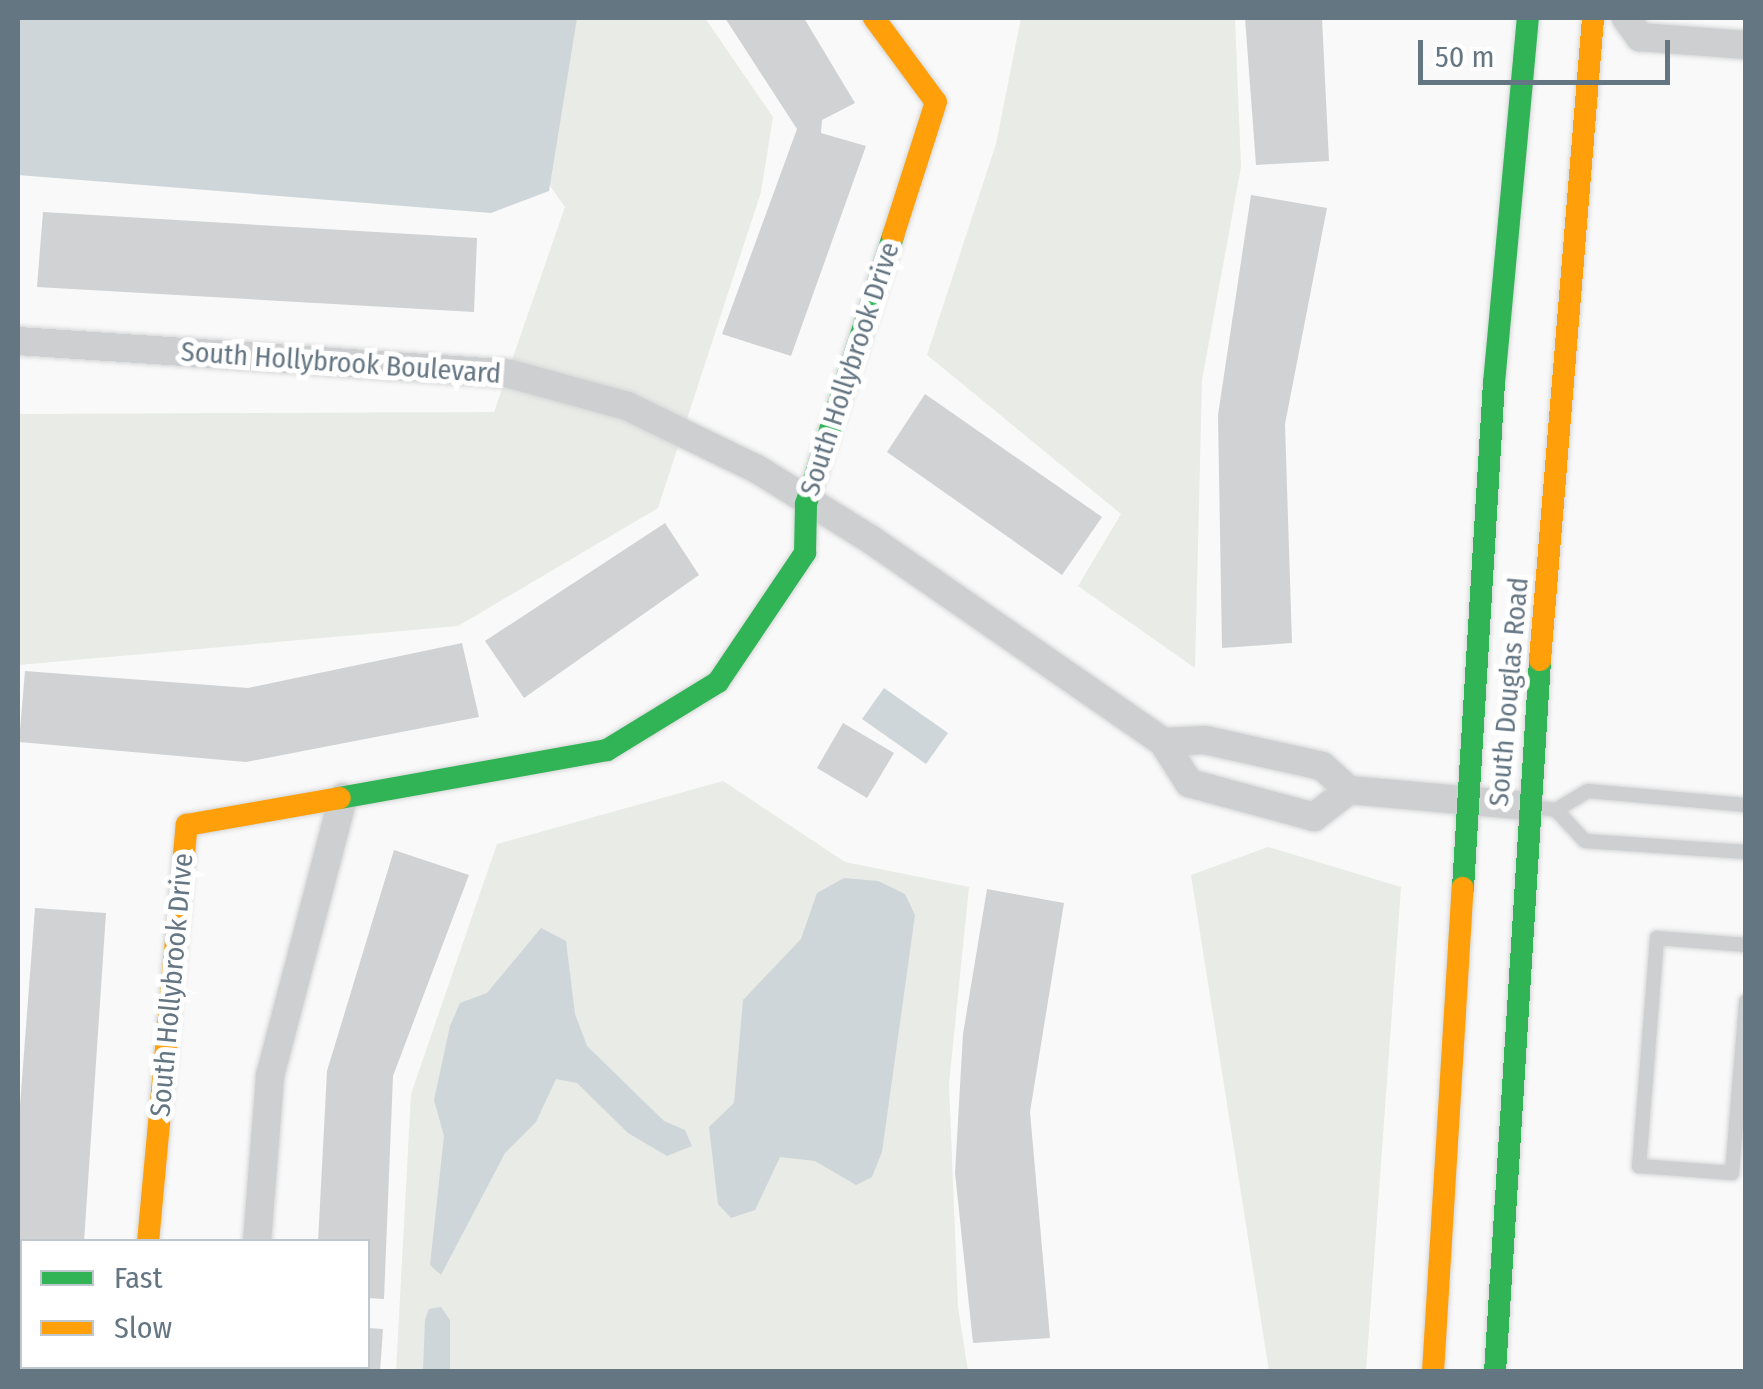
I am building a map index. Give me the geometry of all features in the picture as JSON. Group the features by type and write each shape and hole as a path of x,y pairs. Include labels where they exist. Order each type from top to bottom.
{"main road":[{"name":"South Hollybrook Drive","path":"148,1239 188,825 607,750 718,682 805,552 806,504 936,102 874,18"},
{"name":"South Douglas Road","path":"1433,1372 1465,802 1528,18"},
{"name":"South Douglas Road","path":"1494,1372 1542,808 1593,18"}],"street":[{"path":"1626,18 1640,37 1746,44"},
{"name":"South Hollybrook Boulevard","path":"18,341 510,374 627,406 757,469 806,504 870,539 1163,742 1189,783 1236,799 1314,817 1349,790"},
{"path":"1163,742 1205,740 1322,766 1349,790 1542,808"},
{"path":"257,1239 270,1076 342,797"}],"lane":[{"path":"1542,808 1588,791 1746,805"},
{"path":"1542,808 1584,841 1746,852"},
{"path":"1746,946 1657,938 1639,1166 1732,1172 1746,1002"}],"shaded area":[{"path":"18,18 577,18 549,191 491,213 18,175"},
{"path":"432,18 705,18 773,117 761,192 658,508 458,626 18,665 18,414 494,412 565,207"},
{"path":"1021,18 1235,18 1241,167 1202,380 1195,668 1078,586 1121,514 927,355 996,144"},
{"path":"884,688 948,733 926,764 862,719"},
{"path":"723,781 845,862 969,887 949,1084 958,1307 968,1371 396,1372 411,1094 497,844"},
{"path":"1268,847 1401,887 1366,1371 1269,1371 1191,875"},
{"path":"844,878 878,881 905,894 915,915 882,1152 872,1177 856,1185 815,1161 780,1157 755,1210 731,1218 718,1204 709,1127 734,1103 743,1000 801,939 817,893"},
{"path":"541,928 566,941 575,1014 587,1046 664,1121 685,1130 692,1146 667,1156 628,1133 577,1083 556,1079 536,1122 505,1153 441,1275 430,1265 444,1136 434,1100 450,1026 460,1003 487,993"},
{"path":"441,1307 450,1320 450,1371 423,1371 425,1320 429,1309"}],"building":[{"path":"725,18 804,18 855,103 822,120 821,133 866,146 791,356 722,334 797,129"},
{"path":"1245,18 1322,18 1329,161 1256,165"},
{"path":"1251,195 1327,208 1285,424 1292,643 1222,648 1218,415"},
{"path":"43,212 477,238 474,312 37,287"},
{"path":"925,394 1102,517 1062,575 887,452"},
{"path":"665,523 699,575 524,698 485,641"},
{"path":"462,643 479,717 246,762 19,742 25,671 248,688"},
{"path":"843,723 894,753 867,798 817,768"},
{"path":"394,850 469,875 393,1076 384,1299 370,1298 370,1239 318,1239 327,1071"},
{"path":"987,889 1064,903 1030,1112 1050,1338 973,1343 955,1173 963,1034"},
{"path":"35,908 106,913 84,1239 20,1239 20,1245 18,1132"},
{"path":"370,1328 383,1329 380,1372 307,1372 370,1369"}],"traffic: fast":[{"path":"1463,888 1494,383 1528,18"},
{"path":"340,798 607,750 718,682 805,553 806,504 893,236"},
{"path":"1495,1372 1540,660"}],"traffic: slow":[{"path":"874,18 936,102 893,236"},
{"path":"1540,660 1593,18"},
{"path":"148,1239 187,825 340,798"},
{"path":"1433,1372 1463,888"}]}
